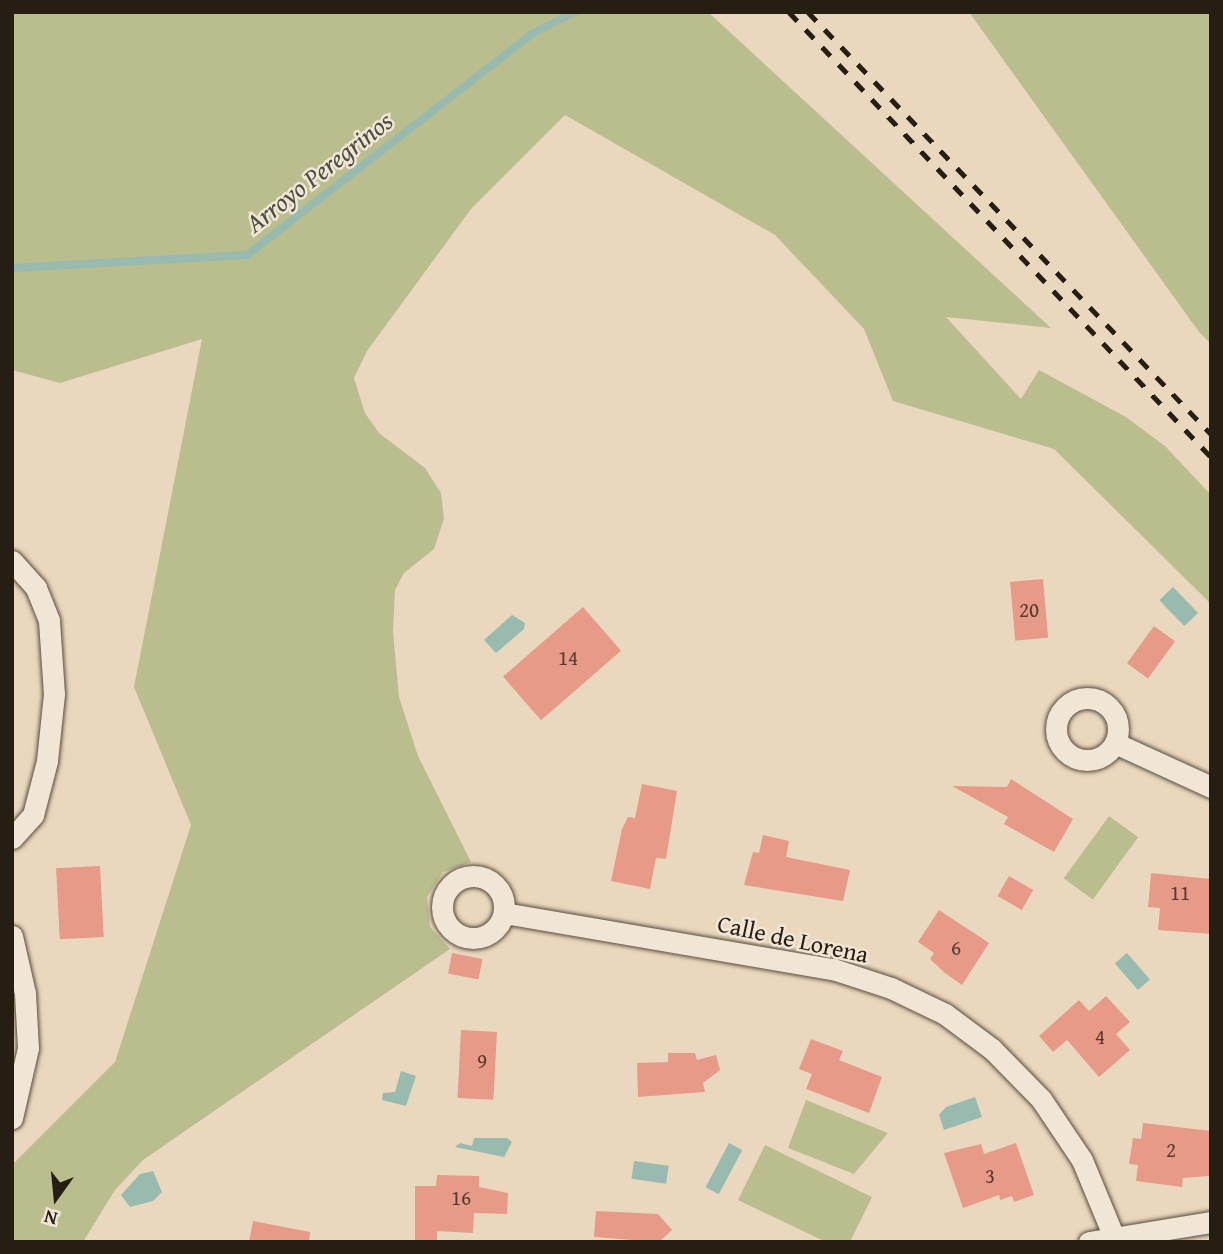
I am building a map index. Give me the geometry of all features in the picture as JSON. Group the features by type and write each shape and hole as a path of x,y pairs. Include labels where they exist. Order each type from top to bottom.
{"street":[{"path":"12,561 36,588 49,621 54,694 47,761 33,815 12,838"},
{"path":"1115,743 1211,787"},
{"name":"Calle de Lorena","path":"504,913 833,969 891,988 945,1014 992,1049 1041,1099 1083,1160 1116,1240"},
{"path":"12,936 25,993 28,1048 12,1118"},
{"path":"1089,1242 1116,1240 1211,1223"}],"green space":[{"path":"12,12 708,12 1051,328 946,317 1021,399 1039,370 1126,417 1165,446 1211,495 1211,604 1054,449 893,401 864,329 775,235 565,115 471,209 367,351 354,378 365,413 379,433 425,468 441,493 444,519 434,549 404,573 395,590 393,631 399,697 418,756 471,862 443,872 427,897 430,927 450,949 143,1160 115,1190 83,1242 12,1242 12,1165 115,1062 191,825 134,687 202,339 60,383 12,370"},
{"path":"969,12 1211,12 1211,344 1199,332"},
{"path":"1109,816 1138,837 1093,899 1064,878"},
{"path":"806,1100 888,1133 854,1174 788,1148"},
{"path":"765,1145 872,1197 850,1242 826,1242 738,1200"}],"water":[{"path":"1173,587 1198,613 1184,626 1159,600"},
{"path":"512,615 525,623 524,629 496,653 484,640"},
{"path":"1127,953 1150,979 1138,990 1115,963"},
{"path":"401,1071 416,1076 406,1106 382,1100 383,1093 395,1092"},
{"path":"975,1097 982,1117 944,1130 939,1115 946,1107"},
{"path":"474,1138 507,1138 512,1142 504,1157 455,1147 460,1143 472,1146"},
{"path":"729,1143 742,1150 719,1194 706,1187"},
{"path":"634,1161 669,1166 666,1184 631,1179"},
{"path":"153,1171 162,1192 153,1201 130,1207 121,1195 140,1174"}],"building":[{"path":"1043,579 1048,638 1015,641 1010,582"},
{"path":"583,607 621,651 541,720 503,677"},
{"path":"1154,626 1175,641 1148,678 1127,663"},
{"path":"1011,779 1073,819 1054,852 1004,824 1008,817 952,786 1007,787"},
{"path":"642,784 677,791 666,859 656,858 650,889 611,881 622,829 628,817 635,818"},
{"path":"763,835 789,841 786,857 850,870 843,901 744,885 753,852 759,853"},
{"path":"100,866 104,937 60,939 56,868"},
{"path":"1151,873 1211,879 1211,934 1158,930 1160,908 1148,907"},
{"path":"1009,876 1033,890 1022,910 998,896"},
{"path":"939,910 989,943 962,985 930,959 934,953 918,942"},
{"path":"452,953 482,959 478,980 448,974"},
{"path":"1106,996 1130,1022 1116,1034 1130,1050 1099,1077 1067,1040 1053,1052 1039,1036 1079,1000 1089,1011"},
{"path":"461,1030 497,1032 493,1100 457,1098"},
{"path":"811,1039 843,1051 839,1060 882,1077 869,1113 806,1089 812,1074 799,1069"},
{"path":"668,1053 695,1053 697,1060 716,1055 720,1070 703,1083 705,1092 638,1097 637,1063 668,1062"},
{"path":"1143,1123 1211,1131 1209,1176 1183,1178 1182,1187 1136,1181 1138,1165 1129,1164 1133,1138 1141,1139"},
{"path":"1016,1143 1034,1195 1014,1202 1012,1196 1000,1200 999,1195 963,1208 944,1153 981,1144 984,1154"},
{"path":"437,1175 479,1176 479,1187 508,1193 507,1214 474,1213 473,1233 437,1231 437,1242 415,1242 415,1186 436,1186"},
{"path":"596,1211 658,1214 672,1230 659,1242 594,1237"},
{"path":"253,1221 310,1232 309,1242 249,1242"}],"waterway":[{"name":"Arroyo Peregrinos","path":"12,268 247,255 533,33 575,12"}],"railway":[{"path":"789,12 1211,457"},
{"path":"808,12 1211,434"}]}
